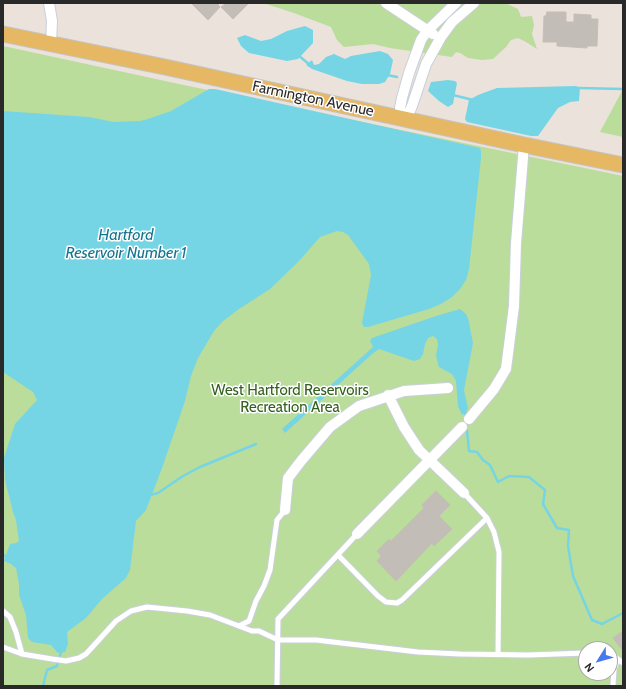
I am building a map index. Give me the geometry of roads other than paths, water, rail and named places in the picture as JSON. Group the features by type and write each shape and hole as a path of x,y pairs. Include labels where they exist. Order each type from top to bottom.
{"main road":[{"name":"Farmington Avenue","path":"3,34 165,66 524,145 623,165"}],"street":[{"path":"49,3 52,21 51,44"},
{"path":"386,3 440,38"},
{"path":"456,3 427,31 422,40 409,73 402,98 400,108 403,118 409,113 426,64 440,38 452,22 474,3"},
{"path":"469,419 494,389 506,369 514,306 516,243 524,145"},
{"path":"285,510 288,478 330,427 359,406 388,395 412,389 448,388"},
{"path":"388,395 404,427 419,450 464,493"},
{"path":"357,534 462,427"}],"lane":[{"path":"462,427 469,419"},
{"path":"464,493 487,518 494,532 499,552 498,655"},
{"path":"239,626 249,621 256,600 264,586 270,570 277,520 285,510"},
{"path":"338,555 378,596 386,602 397,603 402,600 487,518"},
{"path":"278,686 278,619 357,534"},
{"path":"3,647 22,654 52,659 66,661 79,658 86,654 116,621 132,611 147,607 187,610 210,615 252,631 259,631 278,640 316,640 418,652 460,654 498,655 578,653"},
{"path":"3,611 10,617 22,654"},
{"path":"618,659 623,663"}],"water":[{"path":"305,26 313,30 313,43 298,59 287,61 249,53 241,46 237,38 245,35 261,41 271,39 287,31"},
{"path":"380,51 388,54 393,60 390,74 385,82 379,84 362,84 347,81 312,69 306,65 312,60 314,65 319,64 326,57 334,54 345,59 351,56"},
{"path":"448,80 455,81 457,83 453,104 448,107 428,91 431,82"},
{"path":"576,86 580,88 579,101 570,102 558,108 538,136 531,136 467,122 465,119 469,100 497,88"},
{"name":"Hartford Reservoir Number 1","path":"209,89 215,89 480,148 481,158 469,269 466,280 460,289 452,297 441,304 429,309 364,327 362,323 371,275 369,264 348,235 337,231 320,237 300,260 270,289 222,322 214,331 198,358 162,468 146,510 136,521 130,570 126,578 102,599 86,618 67,632 68,644 65,652 59,653 51,645 32,642 28,638 26,615 19,595 19,584 16,568 4,561 10,544 19,541 16,520 5,480 4,458 15,424 37,400 33,392 3,372 3,111 89,117 114,122 140,121 171,111"},
{"path":"460,309 468,318 473,343 464,390 468,409 462,415 458,406 456,381 452,374 439,367 436,355 438,345 437,339 433,336 428,338 420,359 414,361 379,349 285,433 282,429 373,347 370,341 372,338"}],"waterway":[{"path":"298,55 310,65"},
{"path":"387,75 397,77"},
{"path":"578,88 623,89"},
{"path":"453,95 473,100"},
{"path":"465,410 469,451 477,452 483,460 490,465 498,482 509,476 529,477 545,490 543,504 557,528 569,530 568,546 573,576 592,620 602,624 623,613"},
{"path":"150,495 158,493 183,476 200,467 256,444"},
{"path":"3,555 8,557"},
{"path":"43,686 47,670 57,666 61,652"}],"park label":[{"name":"West Hartford Reservoirs Recreation Area","path":"290,400"}]}
